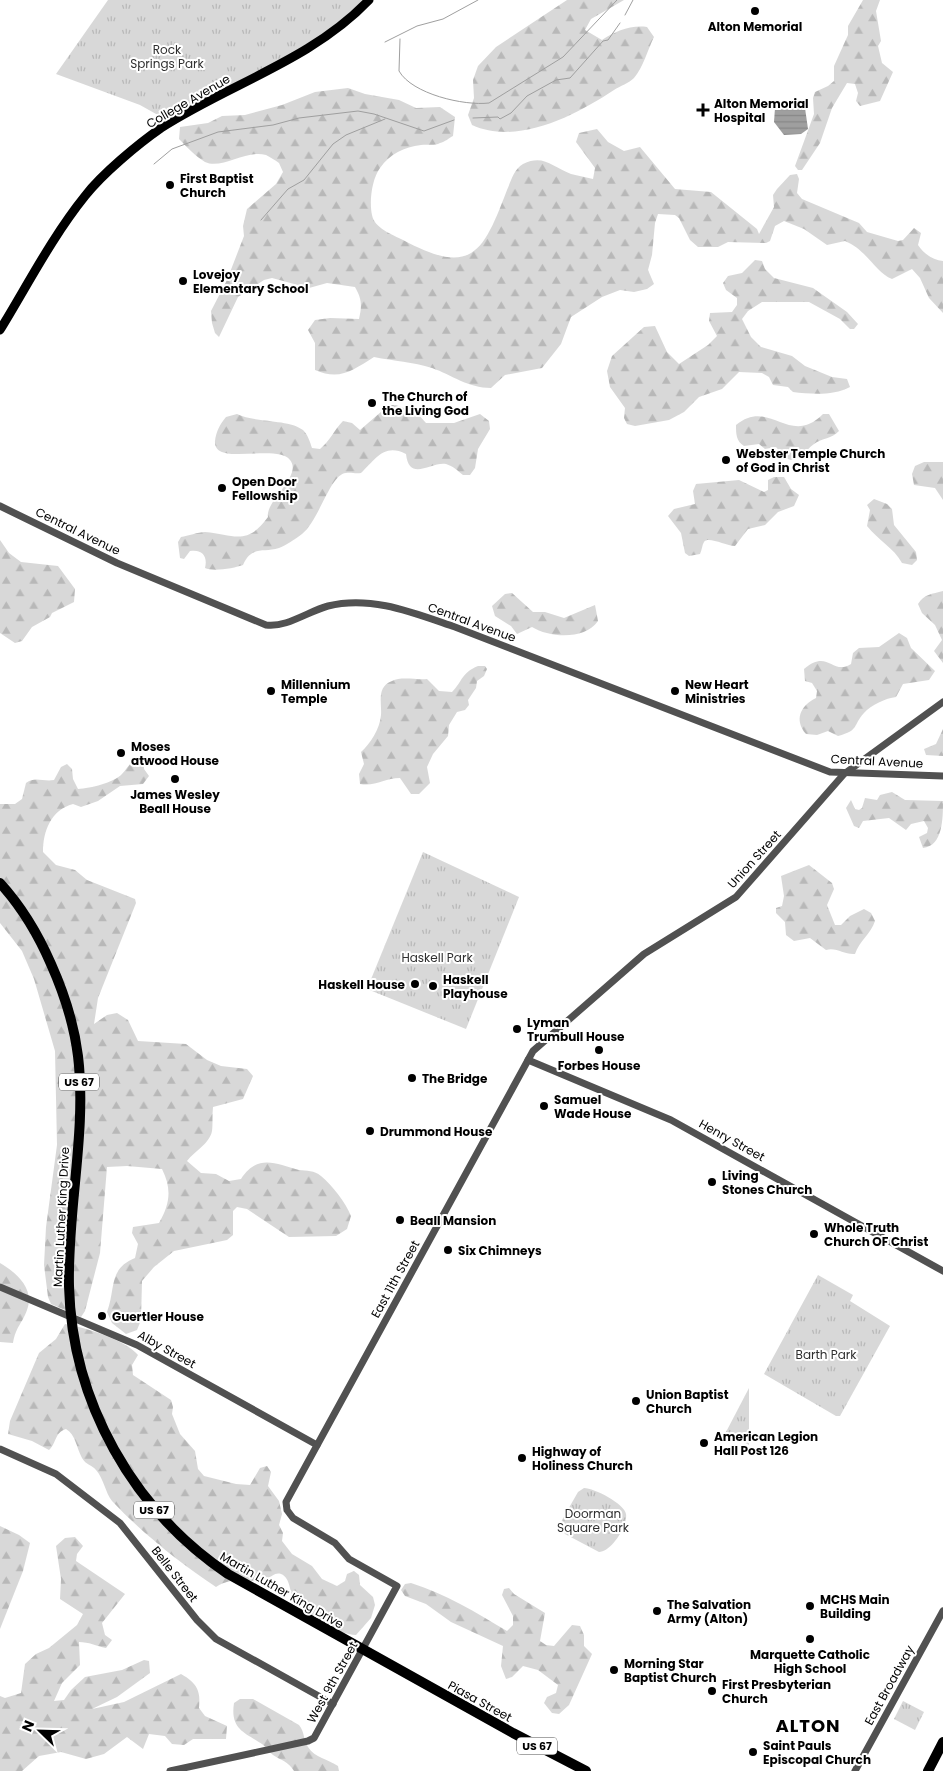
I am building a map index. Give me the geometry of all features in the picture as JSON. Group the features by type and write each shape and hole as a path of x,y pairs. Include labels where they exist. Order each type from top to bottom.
{"highway":[{"name":"Martin Luther King Drive","path":"0,883 20,908 42,945 64,997 75,1039 79,1076 79,1116 69,1265 70,1300 73,1326 87,1388 99,1420 124,1468 154,1510 180,1536 228,1574 362,1650"},
{"name":"Piasa Street","path":"362,1650 586,1771"},
{"path":"928,1771 943,1742"},
{"path":"935,1771 943,1755"}],"main road":[{"name":"College Avenue","path":"0,330 74,210 102,178 159,129 317,42 345,22 369,0"}],"street":[{"name":"Central Avenue","path":"0,506 117,563 266,625 277,624 344,603 375,604 399,608 463,630 822,769 844,774 943,776"},
{"name":"Union Street","path":"528,1060 533,1051 644,954 741,892 844,774 943,702"},
{"name":"Henry Street","path":"528,1060 671,1120 943,1271"},
{"name":"East 11th Street","path":"397,1586 349,1559 335,1543 293,1518 287,1510 288,1498 528,1060"},
{"name":"Alby Street","path":"0,1287 138,1345 316,1445"},
{"name":"Belle Street","path":"3,1450 56,1474 116,1519 197,1620 216,1639 333,1704"},
{"name":"West 9th Street","path":"170,1771 311,1740 333,1704 397,1586"},
{"name":"East Broadway","path":"856,1771 943,1611"}],"green space":[{"name":"Rock Springs Park","path":"108,0 364,0 330,28 292,53 183,112 165,119 140,105 56,74"},
{"path":"567,0 624,0 591,19 585,30 602,40 623,29 647,27 654,37 643,64 634,78 599,100 546,125 508,132 490,131 472,125 468,115 474,98 473,80 478,66 496,47"},
{"path":"863,0 880,0 876,11 881,41 878,46 882,63 893,72 880,101 860,106 856,101 858,93 855,84 847,83 832,108 820,143 802,170 798,170 795,166 814,114 813,98 815,92 834,81 834,66 848,35 848,26"},
{"path":"348,88 365,94 399,100 416,108 440,107 455,117 453,136 438,144 415,146 398,152 380,168 373,184 371,209 373,220 376,224 389,233 426,251 445,257 460,257 472,252 482,243 490,230 513,176 523,164 530,161 542,161 571,174 593,179 595,168 576,142 579,133 597,129 608,142 624,151 640,147 675,189 711,192 757,229 759,234 774,207 773,195 790,175 797,174 799,179 797,193 802,199 859,223 867,232 898,241 903,240 914,228 921,233 918,245 920,248 932,258 943,261 943,313 929,298 920,278 912,269 892,279 881,272 853,245 845,241 827,245 804,229 784,221 775,226 770,241 766,243 728,242 718,247 698,247 690,240 679,218 675,215 658,214 648,270 654,284 647,289 634,292 620,290 602,297 571,317 561,344 542,368 505,375 491,388 467,384 425,366 374,357 353,370 339,374 315,370 315,343 308,330 315,320 330,318 359,319 361,303 355,287 327,283 309,288 272,278 264,280 238,297 219,337 215,333 211,311 227,280 244,236 243,226 247,209 276,184 283,172 279,163 266,155 250,155 212,164 205,162 179,139 180,127 208,123 222,116 245,115 282,105 315,92"},
{"path":"755,260 762,261 765,269 774,278 813,288 847,312 858,324 854,329 850,329 840,319 809,302 762,302 748,311 742,319 751,337 761,347 792,356 805,366 832,377 847,379 850,387 829,393 793,392 788,387 773,385 769,377 762,373 739,372 722,389 699,397 684,412 669,420 635,426 627,424 624,418 625,408 610,387 607,371 612,356 644,327 655,326 667,352 679,364 708,345 717,336 709,321 710,313 732,312 737,305 737,298 726,290 723,283 728,276 742,273"},
{"path":"389,405 396,405 417,413 426,423 454,423 480,414 489,421 490,429 478,449 475,468 470,475 463,475 446,464 416,469 408,463 406,454 392,450 386,451 361,473 340,475 308,528 285,545 279,548 254,552 246,559 243,565 224,569 213,570 205,568 205,557 198,551 190,551 184,559 180,558 178,542 181,537 205,532 240,536 254,532 268,517 272,504 292,473 293,466 290,460 283,455 234,454 224,453 217,449 216,434 226,417 237,414 253,419 289,424 303,430 312,448 320,449 327,443 343,421 352,423 360,430"},
{"path":"823,414 829,414 839,431 833,436 814,444 800,457 791,460 785,458 776,447 765,449 759,444 744,446 737,437 736,425 748,418 759,416 789,425 800,426 811,423"},
{"path":"924,462 943,462 943,500 935,488 914,485 912,474 915,466"},
{"path":"774,477 784,477 791,489 799,495 794,506 778,512 765,525 748,529 735,546 706,540 703,543 700,554 689,556 685,553 681,533 668,516 674,509 695,504 693,491 696,484 739,480 764,492 768,490 768,480"},
{"path":"874,499 887,504 892,509 894,525 916,552 917,560 912,565 902,563 895,553 867,526 870,510 867,505"},
{"path":"0,540 9,553 21,562 58,566 75,589 74,602 52,613 50,617 32,627 22,641 15,643 0,633"},
{"path":"943,591 943,663 934,651 942,640 935,625 922,613 918,604 926,596"},
{"path":"512,593 533,612 545,612 564,618 595,605 598,621 592,627 576,634 557,635 539,631 532,627 517,634 511,626 495,616 492,606 505,594"},
{"path":"899,633 907,638 911,648 935,671 929,680 903,684 896,697 883,700 871,707 860,717 850,732 838,736 828,731 817,735 806,734 800,724 800,714 810,701 816,698 817,691 812,683 805,681 804,669 812,663 819,661 845,667 851,664 853,653 859,648 879,647"},
{"path":"478,666 485,666 487,669 484,676 477,681 476,688 468,700 469,705 465,710 457,712 449,725 448,736 433,754 427,767 430,783 419,794 411,794 400,778 365,785 360,784 359,774 364,764 361,752 368,745 379,726 382,691 387,684 400,679 427,679 439,691 452,692 465,674"},
{"path":"943,729 943,756 926,755 924,749 936,744"},
{"path":"139,759 144,761 144,769 149,776 143,784 120,786 98,801 81,807 73,804 65,807 50,822 43,844 43,852 56,865 75,870 87,880 135,899 136,903 98,998 94,1024 107,1015 117,1013 128,1020 138,1041 186,1044 207,1060 221,1066 247,1069 253,1076 243,1099 213,1107 211,1135 187,1161 201,1173 216,1174 229,1181 241,1179 254,1166 268,1162 313,1172 321,1176 334,1189 351,1216 347,1229 336,1236 289,1237 247,1209 237,1207 233,1211 233,1235 227,1240 174,1251 154,1267 142,1281 141,1320 137,1330 126,1334 112,1323 107,1312 114,1280 120,1268 126,1262 135,1258 138,1244 132,1233 133,1227 159,1223 166,1209 167,1183 162,1169 127,1166 107,1167 100,1253 85,1311 81,1317 51,1304 48,1297 44,1265 46,1227 57,1145 55,1051 34,979 22,951 0,923 0,804 15,804 22,799 26,783 36,780 54,780 61,767 67,764 72,769 73,779 78,789 113,780 122,774 131,763"},
{"path":"892,792 905,800 943,801 943,815 938,837 930,846 923,848 919,837 927,833 928,828 924,821 911,824 906,830 889,818 863,821 859,828 854,826 846,808 851,800 855,809 859,810 862,808 865,798 877,800 880,795"},
{"name":"Haskell Park","path":"423,852 519,897 466,1029 367,989"},
{"path":"809,865 832,883 834,889 827,905 835,925 841,925 850,916 864,909 871,913 875,921 855,954 830,949 826,950 810,938 794,941 786,935 785,922 776,913 776,908 782,906 784,896 781,876"},
{"path":"0,1263 23,1282 29,1295 27,1310 13,1343 0,1342"},
{"name":"Barth Park","path":"818,1275 853,1295 850,1301 890,1326 840,1416 836,1416 764,1374"},
{"path":"65,1324 115,1339 138,1355 132,1365 133,1375 171,1400 172,1414 180,1434 195,1451 198,1469 204,1476 236,1484 250,1485 260,1468 267,1466 271,1472 268,1486 279,1501 282,1514 279,1525 283,1533 282,1541 292,1554 312,1566 322,1579 337,1586 345,1581 347,1574 354,1571 359,1575 360,1585 373,1597 375,1605 371,1618 356,1635 332,1628 306,1612 292,1597 287,1579 281,1574 275,1574 254,1581 223,1583 216,1587 202,1578 149,1536 112,1501 99,1474 84,1460 74,1438 66,1429 59,1433 49,1450 32,1441 8,1434 10,1421 39,1353 56,1339"},
{"path":"749,1388 749,1445 726,1432"},
{"name":"Doorman Square Park","path":"584,1488 615,1501 626,1514 622,1531 618,1538 604,1551 599,1552 565,1534 561,1527 562,1520 578,1492"},
{"path":"0,1526 19,1535 30,1543 23,1571 0,1629"},
{"path":"75,1537 83,1546 77,1554 76,1561 125,1594 102,1623 105,1635 112,1640 106,1648 79,1642 80,1665 62,1683 54,1701 64,1700 71,1690 85,1677 122,1670 144,1660 149,1661 150,1673 117,1697 92,1709 124,1702 181,1674 197,1688 199,1708 205,1716 227,1726 226,1739 193,1739 184,1745 172,1744 165,1736 149,1734 143,1749 127,1737 104,1754 86,1759 61,1752 39,1756 22,1771 0,1771 0,1696 5,1698 21,1693 25,1664 36,1654 49,1648 77,1625 83,1614 60,1599 61,1579 56,1546 65,1538"},
{"path":"411,1583 424,1587 472,1610 507,1631 513,1625 513,1616 502,1595 504,1589 509,1588 514,1594 545,1613 540,1641 546,1645 554,1646 572,1625 580,1626 584,1635 584,1646 592,1654 569,1705 559,1714 552,1713 544,1703 547,1697 556,1693 558,1685 538,1670 523,1666 512,1677 506,1679 501,1666 503,1646 451,1622 426,1604 405,1596 401,1590 405,1584"},
{"path":"240,1699 253,1699 299,1725 306,1744 311,1751 338,1766 339,1771 294,1771 287,1763 273,1755 262,1744 244,1733 236,1724 233,1712 234,1703"},
{"path":"903,1701 924,1712 915,1730 894,1719"}],"shaded area":[{"path":"775,108 805,108 808,129 801,134 784,135 774,122"}],"waterway":[{"path":"385,42 417,26 443,19 478,0"},
{"path":"400,39 399,71 415,86 439,97 466,102 489,103 563,57 617,0"},
{"path":"625,15 633,0"},
{"path":"473,118 498,117 500,119 511,113 527,96 556,80 570,78 603,41 608,40 620,23"},
{"path":"154,164 172,149 218,132 273,125 299,118 358,111 374,114 424,131 454,120"},
{"path":"261,220 288,189 304,180 333,144 346,135 385,119"}],"place":[{"name":"Alton Memorial","path":"755,11"},
{"name":"Alton Memorial Hospital","path":"703,110"},
{"name":"First Baptist Church","path":"170,185"},
{"name":"Lovejoy Elementary School","path":"183,281"},
{"name":"The Church of the Living God","path":"372,403"},
{"name":"Webster Temple Church of God in Christ","path":"726,460"},
{"name":"Open Door Fellowship","path":"222,488"},
{"name":"Millennium Temple","path":"271,691"},
{"name":"New Heart Ministries","path":"675,691"},
{"name":"Moses atwood House","path":"121,753"},
{"name":"James Wesley Beall House","path":"175,779"},
{"name":"Haskell House","path":"415,984"},
{"name":"Haskell Playhouse","path":"433,986"},
{"name":"Lyman Trumbull House","path":"517,1029"},
{"name":"Forbes House","path":"599,1050"},
{"name":"The Bridge","path":"412,1078"},
{"name":"Samuel Wade House","path":"544,1106"},
{"name":"Drummond House","path":"370,1131"},
{"name":"Living Stones Church","path":"712,1182"},
{"name":"Beall Mansion","path":"400,1220"},
{"name":"Whole Truth Church OF Christ","path":"814,1234"},
{"name":"Six Chimneys","path":"448,1250"},
{"name":"Guertler House","path":"102,1316"},
{"name":"Union Baptist Church","path":"636,1401"},
{"name":"American Legion Hall Post 126","path":"704,1443"},
{"name":"Highway of Holiness Church","path":"522,1458"},
{"name":"MCHS Main Building","path":"810,1606"},
{"name":"The Salvation Army (Alton)","path":"657,1611"},
{"name":"Marquette Catholic High School","path":"810,1639"},
{"name":"Morning Star Baptist Church","path":"614,1670"},
{"name":"First Presbyterian Church","path":"712,1691"},
{"name":"Saint Pauls Episcopal Church","path":"753,1752"}],"district":[{"name":"ALTON","path":"808,1725"}]}
